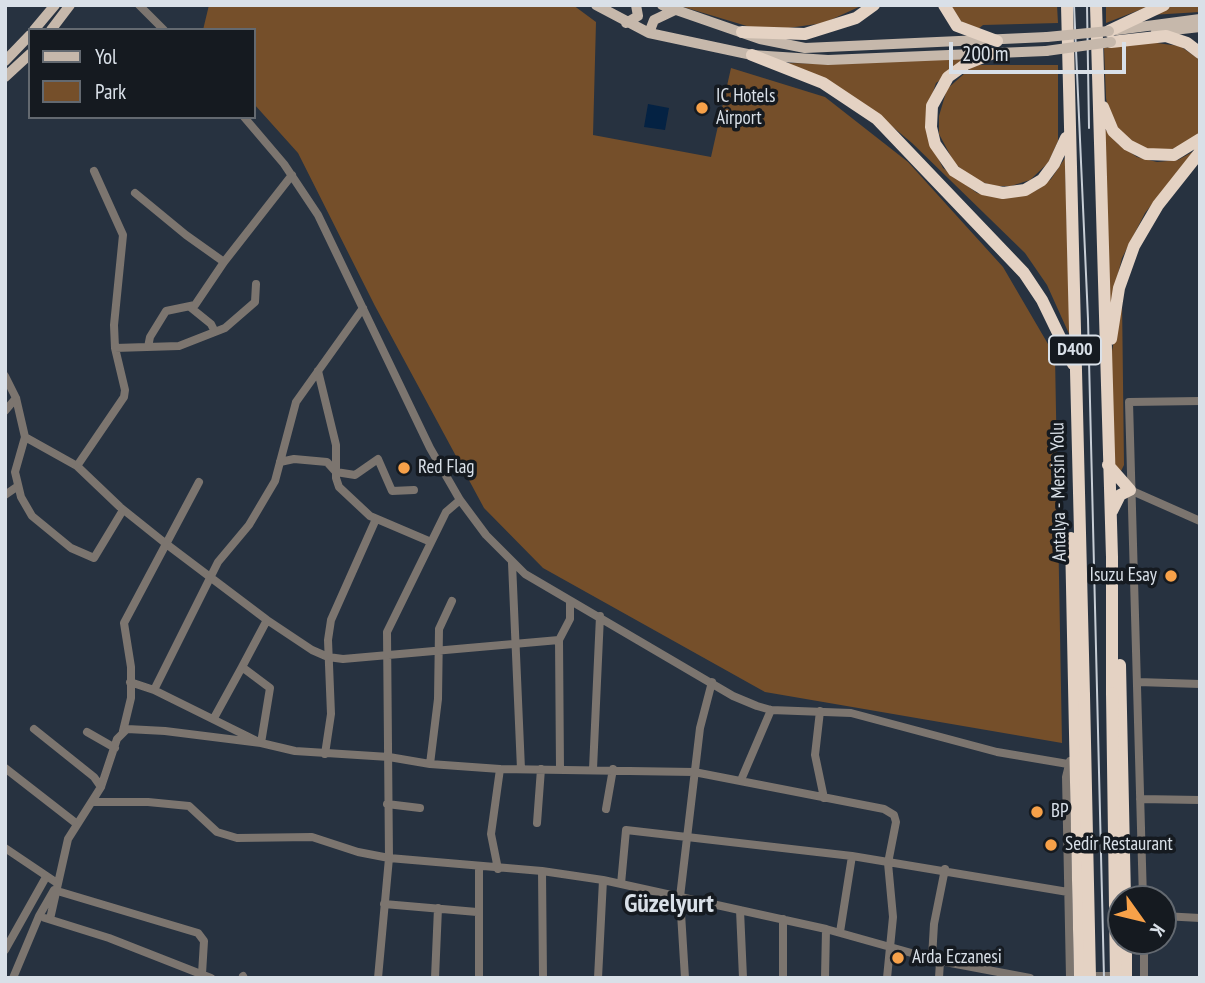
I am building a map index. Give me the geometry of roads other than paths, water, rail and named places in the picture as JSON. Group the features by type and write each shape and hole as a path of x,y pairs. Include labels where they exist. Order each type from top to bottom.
{"highway":[{"path":"743,32 804,34 856,18 874,5"},
{"path":"944,5 957,26 997,41"},
{"name":"Antalya - Mersin Yolu","path":"1067,5 1090,978"},
{"path":"1110,37 1164,5"},
{"name":"D400","path":"1097,8 1112,557 1112,693 1125,977"},
{"path":"1110,37 1166,36 1186,43 1200,53"},
{"path":"991,54 966,64 948,77 932,106 931,127 936,144 954,171 983,190 1003,193 1025,190 1041,180 1054,164 1062,151 1069,127"},
{"path":"752,55 822,83 877,119 1024,273 1042,300 1076,371"},
{"path":"1099,93 1113,131 1136,150 1165,156 1185,150 1200,139"},
{"path":"1105,371 1119,288 1135,246 1158,205 1200,152"},
{"path":"1108,465 1130,490 1121,495 1111,515"},
{"path":"1078,503 1071,537 1070,575 1080,978"},
{"path":"1112,557 1118,582 1125,885"},
{"path":"1125,977 1126,955"}],"main road":[{"path":"36,28 55,5"},
{"path":"53,28 71,5"},
{"path":"596,5 649,33 752,55 828,61 1046,51 1200,19"},
{"path":"626,23 638,16 636,5"},
{"path":"663,5 760,39 805,48 1047,37 1110,37 1200,27"},
{"path":"649,33 654,20 676,10"},
{"path":"5,61 28,37"},
{"path":"5,76 28,56"}],"street":[{"path":"139,5 162,28"},
{"path":"246,119 292,175 318,215 430,448 460,500 512,563 570,601 600,615 733,696 771,710 850,713 997,752 1068,764"},
{"path":"77,466 124,397 115,348 116,300 123,235 94,171"},
{"path":"148,347 150,337 166,311 177,306 195,305 224,261 292,175"},
{"path":"135,193 186,235 224,261"},
{"path":"115,348 179,346 215,332 250,310 257,298 256,284"},
{"path":"190,307 211,324 215,332"},
{"path":"154,690 218,562 249,525 275,481 296,402 363,308"},
{"path":"318,371 336,445 339,487 376,519 431,542"},
{"path":"5,376 16,398 25,437 16,464 18,486 32,516 71,548 94,558 123,510"},
{"path":"5,411 16,398"},
{"path":"1143,885 1129,402 1200,401"},
{"path":"25,437 77,466 123,510 267,620 328,657 343,659 559,640"},
{"path":"280,462 294,459 327,463 336,472 355,475 378,459 392,491 414,491"},
{"path":"50,919 68,839 101,787 130,708 131,667 124,623 199,482"},
{"path":"5,495 18,486"},
{"path":"1130,490 1200,521"},
{"path":"378,978 389,858 388,624 446,512 460,500"},
{"path":"325,754 331,714 328,657 331,620 376,519"},
{"path":"512,563 521,769"},
{"path":"430,764 438,699 439,629 452,601"},
{"path":"560,769 559,640 570,619 570,601"},
{"path":"593,769 600,615"},
{"path":"214,718 267,620"},
{"path":"242,667 270,688 261,743"},
{"path":"130,682 154,690 261,743"},
{"path":"685,978 680,898 694,772 712,682"},
{"path":"1138,682 1200,684"},
{"path":"741,780 771,710"},
{"path":"820,710 815,755 824,798"},
{"path":"34,729 94,777 101,787"},
{"path":"123,732 127,729 165,731 325,754 389,757 430,764 500,769 694,772 884,809 894,815 893,845 888,863 893,917 887,978"},
{"path":"87,732 114,748"},
{"path":"1070,978 1068,764 1074,752"},
{"path":"5,768 77,824"},
{"path":"498,869 491,834 500,769"},
{"path":"537,823 541,769"},
{"path":"606,809 613,769"},
{"path":"1140,799 1200,800"},
{"path":"92,802 189,806 222,834 237,838 312,836 358,852 389,858 479,868 542,871 603,880 840,932 936,959 1030,978"},
{"path":"387,804 420,808"},
{"path":"621,884 626,830 945,869 993,877 1011,884 1069,892"},
{"path":"5,848 56,887 198,933 204,941 202,974"},
{"path":"840,932 852,856"},
{"path":"479,868 479,978"},
{"path":"939,978 934,925 945,869"},
{"path":"542,871 543,978"},
{"path":"5,950 46,877"},
{"path":"598,978 603,880"},
{"path":"13,978 39,916 56,887"},
{"path":"384,904 477,912"},
{"path":"435,978 438,908"},
{"path":"740,910 743,978"},
{"path":"39,916 109,938 211,978"},
{"path":"1177,917 1200,918"},
{"path":"783,919 783,978"},
{"path":"825,978 826,929"},
{"path":"1143,978 1144,955"},
{"path":"1080,978 1100,974 1125,977"}],"water":[{"path":"648,104 669,108 665,130 644,127"}],"tram line":[{"path":"1074,5 1088,319 1104,978"},
{"path":"1087,5 1089,128"}],"place":[{"name":"IC Hotels Airport","path":"702,108"},
{"name":"Red Flag","path":"404,468"},
{"name":"Isuzu Esay","path":"1171,576"},
{"name":"BP","path":"1037,812"},
{"name":"Sedir Restaurant","path":"1051,845"},
{"name":"Arda Eczanesi","path":"898,958"}],"district":[{"name":"Güzelyurt","path":"669,905"}]}
